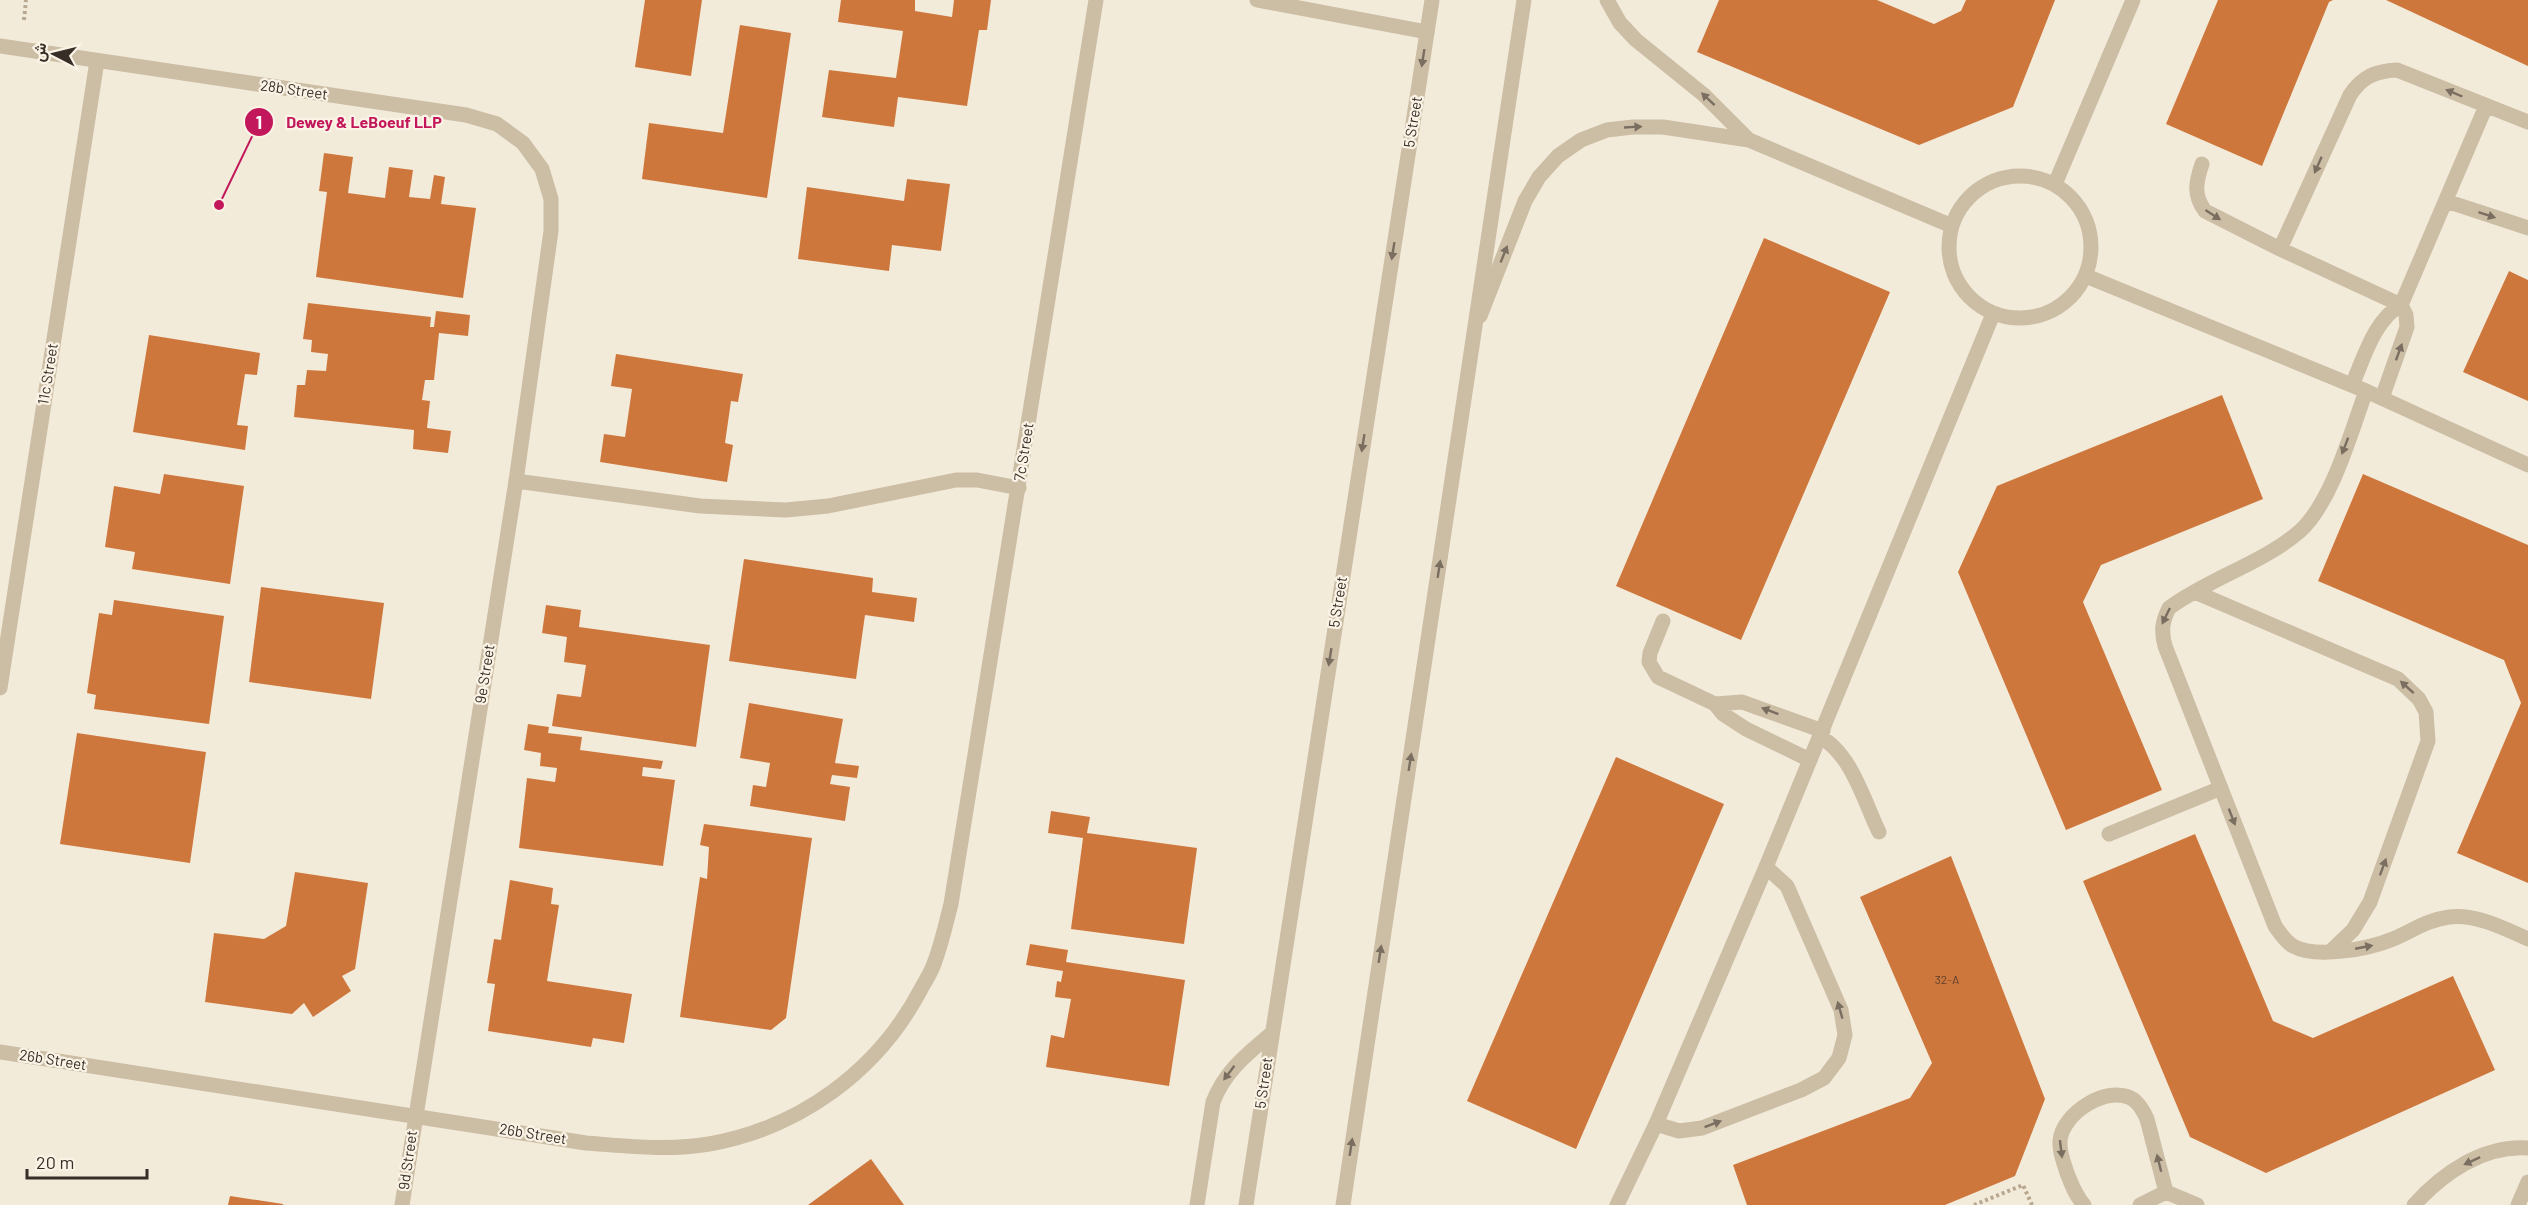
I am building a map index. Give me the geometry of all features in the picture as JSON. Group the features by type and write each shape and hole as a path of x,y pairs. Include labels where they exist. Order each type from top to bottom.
{"street":[{"name":"7c Street","path":"951,904 1096,0"},
{"path":"1257,0 1427,32"},
{"name":"5 Street","path":"1246,1205 1432,0"},
{"path":"1343,1205 1524,0"},
{"path":"1607,0 1620,23 1636,40 1704,95 1749,140"},
{"path":"2055,184 2133,0"},
{"name":"28b Street","path":"0,46 466,115 497,124 523,143 542,169 551,199 551,231"},
{"name":"11c Street","path":"0,687 97,61"},
{"path":"2280,249 2350,95 2369,75 2397,70 2528,123"},
{"path":"2486,106 2401,305 2392,310 2378,327 2328,491 2312,519 2285,542 2169,608 2162,620 2162,633 2275,926 2282,937 2304,951 2331,951 2373,946 2431,921 2450,917 2490,922 2528,939"},
{"path":"1475,327 1526,201 1539,177 1558,156 1573,145 1607,130 1633,126 1663,127 1749,140 1952,226"},
{"path":"2202,164 2196,192 2199,203 2205,211 2280,249 2401,305 2406,315 2407,327 2382,398"},
{"path":"2031,176 2055,184 2075,201 2088,224 2092,250 2086,276 2070,299 2047,314 2020,319 1993,314 1971,299 1956,278 1949,252 1952,226 1964,204 1982,186 2006,177 2031,176"},
{"path":"2446,201 2528,228"},
{"name":"9e Street","path":"415,1116 516,481 551,231"},
{"path":"2086,276 2359,388 2528,465"},
{"path":"1617,1205 1656,1124 1766,867 1993,314"},
{"path":"516,481 699,506 786,510 828,506 956,480 977,480 1018,488"},
{"path":"2195,592 2398,679 2419,699 2426,712 2428,741 2370,903 2353,930 2331,951"},
{"path":"1663,621 1650,653 1649,662 1652,670 1666,681 1715,704 1729,718 1746,729 1810,760"},
{"path":"1715,704 1742,702 1821,734 1846,761 1879,832"},
{"path":"2109,834 2221,788"},
{"path":"1656,1124 1679,1131 1702,1128 1802,1090 1824,1078 1839,1058 1845,1035 1841,1010 1787,886 1766,867"},
{"name":"26b Street","path":"0,1052 586,1143 648,1148 708,1144 767,1128 821,1101 869,1063 907,1016 935,963 951,904"},
{"path":"1197,1205 1214,1102 1219,1088 1236,1064 1272,1033"},
{"path":"2084,1205 2076,1196 2061,1156 2059,1143 2062,1130 2077,1110 2110,1095 2122,1095 2133,1100 2142,1108 2148,1119 2166,1192"},
{"name":"9d Street","path":"402,1205 415,1116"},
{"path":"2414,1205 2435,1182 2460,1166 2486,1154 2514,1147 2528,1148"},
{"path":"2518,1205 2528,1182"},
{"path":"2140,1205 2166,1192 2197,1205"}],"path":[{"path":"1974,1205 2023,1185 2032,1205"}],"building":[{"path":"645,0 702,0 691,76 635,67"},
{"path":"841,0 915,0 915,11 952,17 954,0 991,0 987,30 979,30 967,106 898,97 894,127 822,117 829,70 896,78 903,31 838,22"},
{"path":"1719,0 1877,0 1934,24 1961,11 1966,0 2055,0 2013,107 1919,145 1697,52"},
{"path":"2218,0 2333,0 2329,2 2262,166 2166,124"},
{"path":"2386,0 2528,0 2528,66"},
{"path":"740,25 791,33 767,198 642,179 649,123 723,133"},
{"path":"324,153 353,157 348,193 385,198 389,167 413,170 409,197 430,199 434,175 445,177 441,204 476,208 463,298 316,277 327,192 319,191"},
{"path":"907,179 950,184 941,251 892,245 889,271 798,259 807,187 904,201"},
{"path":"1764,238 1890,292 1741,640 1616,586"},
{"path":"2509,271 2528,280 2528,401 2463,372"},
{"path":"308,303 431,317 430,327 434,327 436,311 470,315 468,336 439,333 434,380 425,380 422,400 430,401 427,428 451,431 448,453 413,449 414,430 294,417 297,385 305,385 307,370 326,371 328,354 311,352 312,340 303,339"},
{"path":"149,335 260,353 257,375 245,374 237,425 248,426 245,450 133,432"},
{"path":"616,354 743,374 738,402 731,401 725,443 733,445 727,482 600,462 604,434 625,437 632,389 611,386"},
{"path":"2222,395 2263,499 2101,565 2083,602 2162,790 2066,830 1958,572 1997,486"},
{"path":"164,474 244,486 230,584 132,569 135,552 105,547 114,486 160,494"},
{"path":"2363,474 2528,545 2528,883 2457,853 2521,703 2504,660 2318,581"},
{"path":"744,559 873,578 872,592 917,598 914,622 865,615 856,679 729,661"},
{"path":"261,587 384,603 371,699 249,682"},
{"path":"114,600 224,616 209,724 94,709 96,695 87,693 99,613 112,615"},
{"path":"546,605 581,610 579,627 710,645 696,747 552,726 557,694 581,697 586,665 564,662 567,637 542,633"},
{"path":"749,703 843,719 835,763 859,766 857,778 832,775 830,784 850,787 845,821 750,806 753,785 766,787 770,763 740,758"},
{"path":"528,724 549,727 548,733 582,737 580,750 663,761 661,769 643,767 642,776 675,780 663,866 519,848 527,778 555,782 557,768 540,766 541,753 524,750"},
{"path":"77,733 206,752 190,863 60,844"},
{"path":"1616,757 1724,804 1576,1149 1467,1101"},
{"path":"1051,811 1090,817 1087,833 1197,848 1184,944 1071,929 1083,838 1048,833"},
{"path":"704,824 812,838 786,1018 771,1030 680,1017 700,877 707,879 709,847 700,845"},
{"path":"2195,834 2273,1021 2313,1038 2453,976 2495,1070 2266,1173 2190,1137 2083,881"},
{"path":"1951,856 2045,1099 2015,1176 1945,1205 1747,1205 1733,1165 1910,1098 1932,1063 1860,897"},
{"path":"295,872 368,883 355,969 342,976 351,991 313,1017 304,1003 292,1014 205,1002 214,933 264,939 286,926"},
{"path":"510,880 553,888 551,904 559,905 547,981 632,994 624,1043 593,1038 591,1047 488,1031 495,984 487,983 494,939 501,940"},
{"path":"1030,944 1068,950 1066,962 1185,980 1169,1086 1046,1067 1051,1035 1064,1038 1071,999 1055,997 1057,981 1061,982 1063,971 1026,965"},
{"path":"871,1159 904,1205 808,1205"},
{"path":"230,1196 283,1204 283,1205 228,1205"}],"place":[{"name":"Dewey & LeBoeuf LLP","path":"219,205"}]}
